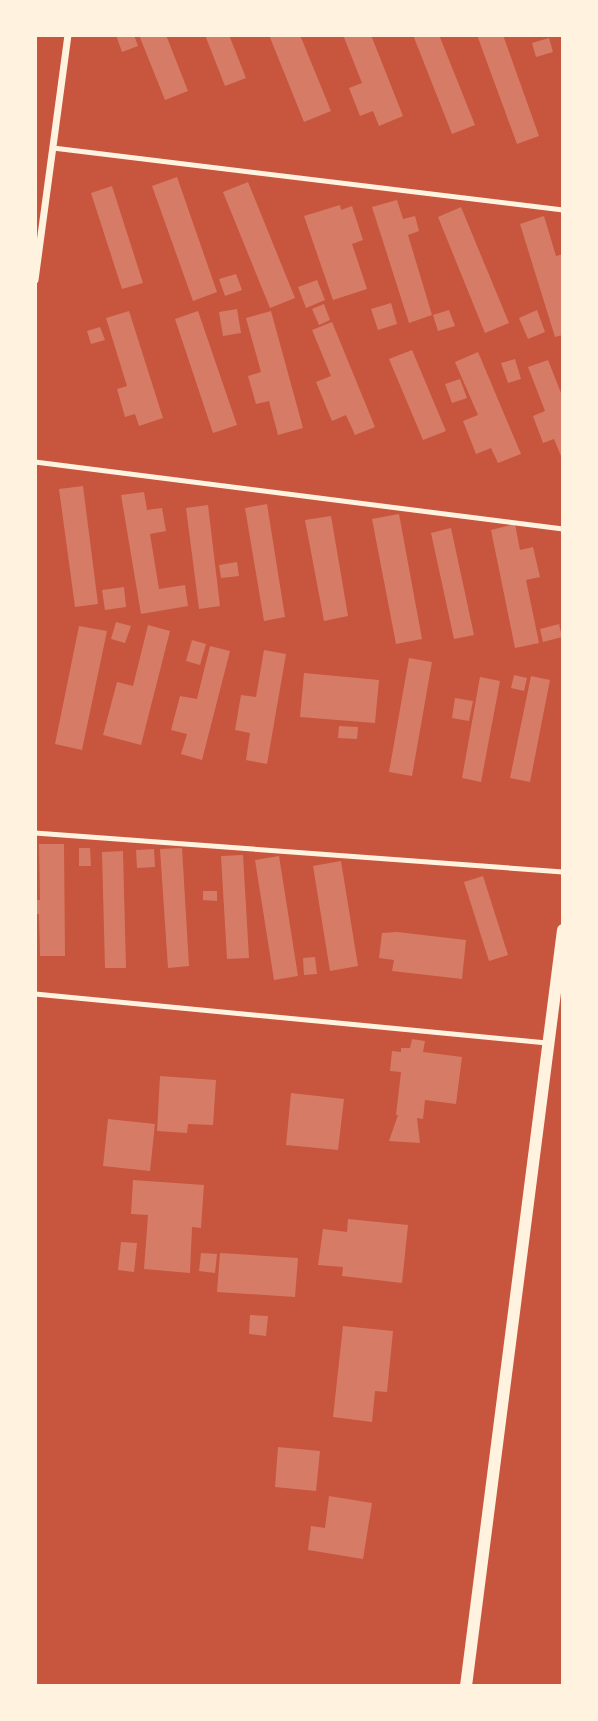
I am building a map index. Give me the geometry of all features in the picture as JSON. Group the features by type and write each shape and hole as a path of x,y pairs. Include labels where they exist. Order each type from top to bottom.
{"street":[{"path":"35,280 68,35"},
{"path":"466,1686 563,930"}],"lane":[{"path":"53,148 563,210"},
{"path":"35,462 563,530"},
{"path":"35,833 563,872"},
{"path":"35,994 547,1042"}],"building":[{"path":"116,35 134,35 138,46 122,52"},
{"path":"139,35 166,35 188,91 165,100"},
{"path":"205,35 229,35 246,78 225,86"},
{"path":"269,35 300,35 331,111 304,122"},
{"path":"343,35 371,35 403,116 379,126 373,111 360,116 349,88 362,83"},
{"path":"413,35 439,35 475,125 452,134"},
{"path":"477,35 503,35 539,136 517,144"},
{"path":"549,38 553,52 536,57 532,43"},
{"path":"177,177 217,292 193,301 152,186"},
{"path":"248,182 295,298 270,308 223,192"},
{"path":"112,186 143,283 122,289 91,193"},
{"path":"397,200 403,219 415,216 419,231 408,235 432,315 409,323 372,207"},
{"path":"340,205 341,210 352,206 363,240 352,244 367,289 333,300 304,216"},
{"path":"461,207 509,323 485,333 438,217"},
{"path":"544,216 556,256 563,254 563,335 555,337 520,224"},
{"path":"236,274 242,290 225,296 219,279"},
{"path":"317,280 325,300 306,308 298,287"},
{"path":"391,303 397,324 378,330 371,309"},
{"path":"324,304 330,320 319,325 312,309"},
{"path":"237,309 241,333 223,336 219,312"},
{"path":"449,310 455,326 438,331 433,315"},
{"path":"537,310 545,332 528,339 519,318"},
{"path":"129,311 163,418 139,426 135,414 125,417 117,389 127,386 106,318"},
{"path":"198,311 237,425 213,433 175,319"},
{"path":"271,311 303,428 278,435 269,401 256,404 248,376 261,372 246,318"},
{"path":"332,322 375,427 355,435 346,415 332,421 316,382 331,376 312,330"},
{"path":"100,327 105,340 91,344 87,331"},
{"path":"412,350 446,431 423,440 389,359"},
{"path":"478,352 521,454 498,463 491,448 476,454 463,421 478,415 455,362"},
{"path":"515,359 521,379 508,383 501,363"},
{"path":"548,360 563,398 563,461 554,439 543,443 533,416 545,411 528,367"},
{"path":"460,379 467,398 452,403 445,384"},
{"path":"83,486 98,604 75,607 59,489"},
{"path":"144,492 147,510 162,508 166,531 150,534 159,589 185,585 188,606 141,614 121,495"},
{"path":"267,504 285,617 264,621 245,508"},
{"path":"208,505 220,606 199,609 186,508"},
{"path":"399,514 422,639 396,644 372,519"},
{"path":"331,516 348,616 324,621 305,520"},
{"path":"515,524 520,550 533,547 540,577 526,580 539,643 515,648 491,530"},
{"path":"451,528 474,635 454,639 431,533"},
{"path":"237,562 239,576 221,578 219,565"},
{"path":"124,587 126,607 105,610 102,590"},
{"path":"116,622 131,626 125,643 111,639"},
{"path":"559,624 562,637 543,642 540,629"},
{"path":"148,625 170,631 141,745 103,735 117,682 133,686"},
{"path":"79,626 107,631 82,750 55,744"},
{"path":"192,640 206,644 200,665 186,661"},
{"path":"210,646 230,651 202,760 181,754 187,734 171,730 180,696 197,699"},
{"path":"264,650 286,654 267,764 246,760 250,733 235,730 241,695 256,697"},
{"path":"409,658 432,662 412,776 389,772"},
{"path":"304,673 379,680 375,723 300,717"},
{"path":"514,675 527,678 524,691 511,688"},
{"path":"531,676 550,680 530,782 510,778"},
{"path":"480,677 500,681 481,782 462,778"},
{"path":"455,698 473,701 469,721 452,718"},
{"path":"339,726 358,727 357,739 338,738"},
{"path":"39,844 64,844 65,956 40,956 39,914 35,914 35,900 40,900"},
{"path":"79,848 90,848 91,866 79,866"},
{"path":"182,848 189,966 168,968 160,849"},
{"path":"154,849 155,867 137,868 136,850"},
{"path":"123,851 126,968 105,968 102,852"},
{"path":"243,855 249,958 227,959 221,856"},
{"path":"279,856 298,976 274,980 255,860"},
{"path":"341,861 358,966 330,971 313,866"},
{"path":"483,876 508,955 489,961 464,882"},
{"path":"203,891 217,891 217,901 203,900"},
{"path":"397,932 466,940 462,979 392,971 394,960 379,958 382,933"},
{"path":"315,957 317,974 304,975 303,958"},
{"path":"412,1039 425,1041 423,1052 462,1057 456,1104 425,1100 423,1119 417,1118 420,1143 389,1141 398,1115 401,1072 390,1071 392,1051 401,1052 401,1048 410,1048"},
{"path":"160,1076 216,1080 213,1125 188,1124 187,1133 157,1131"},
{"path":"291,1093 344,1099 338,1150 286,1145"},
{"path":"108,1119 155,1124 150,1171 103,1166"},
{"path":"133,1180 204,1185 201,1228 192,1227 190,1273 144,1269 148,1215 131,1214"},
{"path":"348,1219 408,1225 402,1283 342,1276 343,1267 318,1265 323,1229 347,1232"},
{"path":"121,1242 137,1243 134,1272 118,1270"},
{"path":"201,1253 217,1254 215,1273 199,1271"},
{"path":"220,1253 298,1258 295,1297 217,1292"},
{"path":"250,1315 268,1316 266,1336 249,1334"},
{"path":"343,1326 393,1331 387,1392 375,1391 372,1422 333,1417"},
{"path":"278,1447 320,1451 316,1491 275,1487"},
{"path":"329,1496 372,1503 363,1559 308,1550 311,1526 325,1528"}]}
